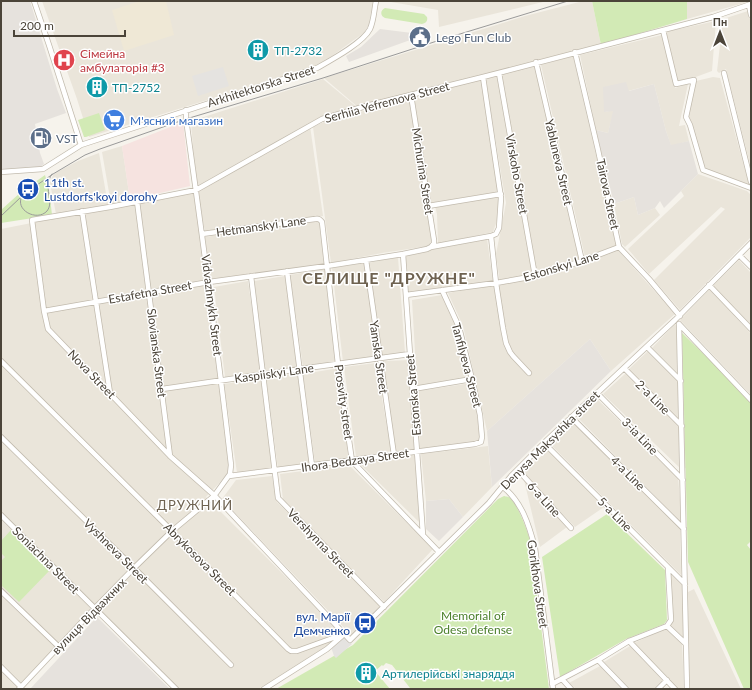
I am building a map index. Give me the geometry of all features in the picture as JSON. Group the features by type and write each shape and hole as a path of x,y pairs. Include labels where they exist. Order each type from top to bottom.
{"street":[{"path":"34,1 81,145"},
{"name":"Arkhitektorska Street","path":"1,172 43,169 81,145 317,68 351,47 367,33 373,20 376,1"},
{"path":"750,4 751,15"},
{"name":"Serhiia Yefremova Street","path":"32,220 196,190 322,119 713,17 750,4"},
{"path":"663,30 676,84 694,80 686,117 690,125 703,170 751,188"},
{"name":"Tairova Street","path":"575,52 619,247"},
{"name":"Yabluneva Street","path":"536,62 582,261"},
{"path":"724,72 751,182"},
{"name":"Virskoho Street","path":"499,73 536,276"},
{"path":"483,77 501,194 499,228 496,234 491,236 503,328 508,348 513,356 529,372"},
{"name":"Michurina Street","path":"411,95 434,240 432,247"},
{"name":"Vidvazhnykh Street","path":"186,110 231,465 229,476"},
{"path":"428,206 501,194"},
{"name":"Slovianska Street","path":"137,202 170,456"},
{"path":"82,211 110,393"},
{"name":"Hetmanskyi Lane","path":"202,234 319,218"},
{"name":"Prosvity street","path":"319,218 322,222 338,364 352,461"},
{"name":"Nova Street","path":"32,220 44,311 48,329 170,456 214,496 350,640"},
{"name":"Estafetna Street","path":"44,311 209,282 403,254 491,236"},
{"name":"Denysa Maksyshka street","path":"350,640 489,503 502,487 544,443 680,316 751,243"},
{"path":"619,247 649,279 680,316"},
{"name":"Estonskyi Lane","path":"406,295 536,276 619,247"},
{"name":"Estonska Street","path":"403,254 423,535"},
{"path":"739,255 751,267"},
{"name":"Yamska Street","path":"366,260 394,455"},
{"path":"287,271 312,466"},
{"name":"Vershynna Street","path":"250,276 278,498 384,607"},
{"path":"709,285 751,329"},
{"name":"Tanfilyeva Street","path":"442,290 459,327 480,415 481,442"},
{"path":"675,320 751,400"},
{"path":"679,324 687,689"},
{"path":"647,346 680,381"},
{"name":"Kaspiiskyi Lane","path":"162,389 410,354"},
{"name":"Abrykosova Street","path":"1,361 288,649 291,651 297,651 344,634"},
{"name":"2-a Line","path":"624,368 682,426"},
{"path":"413,389 472,379"},
{"name":"3-ia Line","path":"597,393 683,480"},
{"name":"4-a Line","path":"571,417 684,529"},
{"name":"Vyshneva Street","path":"1,437 231,665"},
{"name":"Ihora Bedzaya Street","path":"229,476 352,461 481,442"},
{"name":"5-a Line","path":"544,443 685,584"},
{"path":"352,461 439,552"},
{"name":"6-a Line","path":"518,470 571,528"},
{"path":"214,496 229,476"},
{"name":"Gorikhova Street","path":"502,487 517,501 535,548 552,687"},
{"name":"вулиця Відважних","path":"20,688 134,568 172,531 214,496"},
{"name":"Soniachna Street","path":"1,515 176,689"},
{"path":"552,687 562,679 598,660 629,641 667,626 671,620 668,568"},
{"path":"1,591 58,647"},
{"path":"667,626 686,644"},
{"path":"264,689 327,650 344,634"},
{"path":"629,641 675,689"},
{"path":"598,660 626,689"},
{"path":"1,667 20,688"},
{"path":"562,679 572,689"},
{"path":"658,689 667,680"}],"shaded area":[{"path":"1,1 30,1 57,89 66,113 35,124 40,153 44,164 39,168 1,169"},
{"path":"42,1 373,1 369,24 365,32 316,66 89,137"},
{"path":"140,1 166,1 174,35 124,51 112,10"},
{"path":"385,1 547,1 439,27 438,10"},
{"path":"583,1 592,1 601,45 535,63 580,260 617,249 675,314 611,371 590,339 487,431 463,326 448,293 492,285 497,286 515,281 500,284 496,254 506,203 485,77 498,73 536,274 518,157 499,73 534,63 359,108 324,78 525,16"},
{"path":"687,1 751,1 687,19"},
{"path":"748,11 751,23 751,168 726,69 719,73 717,71 723,19"},
{"path":"716,21 712,71 693,78 677,81 665,32"},
{"path":"380,29 412,33 413,39 349,62 346,56 361,47"},
{"path":"662,35 675,88 688,84 679,126 685,125 689,141 671,146 654,84 628,91 604,112 614,110 608,133 596,130 580,55"},
{"path":"573,56 617,245 585,257 541,65"},
{"path":"223,67 229,86 198,96 192,76"},
{"path":"713,77 720,78 749,185 704,168 688,117 696,81"},
{"path":"482,78 500,192 429,203 412,96"},
{"path":"323,79 358,108 320,118 196,189 191,121"},
{"path":"626,82 629,91 654,84 671,145 689,141 698,174 664,208 660,201 655,208 638,215 634,197 614,204 596,130 608,133 613,111 604,112 603,87"},
{"path":"410,99 432,242 429,246 331,263 313,127 328,120"},
{"path":"183,122 190,186 130,200 122,146"},
{"path":"310,126 323,216 205,232 197,191"},
{"path":"122,146 130,200 111,204 102,152"},
{"path":"99,153 108,205 56,214 50,183 53,175 78,161"},
{"path":"698,174 747,191 751,195 751,237 680,310 654,280 725,209 721,207 649,274 628,249 684,196 681,191"},
{"path":"195,191 229,465 228,474 206,497 348,639 258,689 180,689 96,606 16,689 1,689 1,229"},
{"path":"498,197 499,215 493,232 438,244 437,214 435,206"},
{"path":"634,197 638,215 655,208 660,215 625,247 622,244 614,204"},
{"path":"320,220 325,264 210,281 205,237"},
{"path":"487,239 493,281 406,294 405,255"},
{"path":"398,257 405,353 380,356 368,263"},
{"path":"739,260 751,273 751,326 713,286"},
{"path":"365,263 378,357 343,362 332,268"},
{"path":"330,268 339,361 303,367 290,275"},
{"path":"285,276 298,366 265,372 254,281"},
{"path":"248,281 261,372 225,377 214,287"},
{"path":"710,289 751,334 751,395 680,320"},
{"path":"442,295 458,329 470,379 417,386 412,300"},
{"path":"675,324 678,328 679,375 652,348"},
{"path":"590,339 611,371 492,487 487,431"},
{"path":"649,350 679,382 680,416 685,411 751,530 681,464 681,469 603,394 626,373 673,421 677,419 628,370"},
{"path":"410,360 417,450 395,453 383,361"},
{"path":"376,363 391,451 356,457 344,367"},
{"path":"339,368 348,457 315,463 303,374"},
{"path":"299,373 311,464 278,469 266,377"},
{"path":"262,378 272,469 237,473 224,384"},
{"path":"472,383 481,442 420,450 418,391"},
{"path":"598,400 678,477 682,523 579,419"},
{"path":"575,422 680,528 681,575 552,446"},
{"path":"488,446 492,487 463,517 449,499 426,501 421,454"},
{"path":"548,450 604,507 575,527 523,473"},
{"path":"416,454 422,525 358,462"},
{"path":"349,465 433,549 384,602 283,500 280,474"},
{"path":"272,476 277,502 382,606 352,636 222,499 236,480"},
{"path":"524,480 567,527 540,547"},
{"path":"449,499 463,517 439,541 426,529 426,501"},
{"path":"671,574 683,586 684,639 670,625 673,622"},
{"path":"694,589 741,689 689,689 688,592"},
{"path":"97,617 170,689 30,689"},
{"path":"667,628 682,644 684,689 678,689 634,643"},
{"path":"342,636 352,644 336,658 331,647"},
{"path":"630,646 663,681 654,689 630,689 604,662"},
{"path":"600,666 622,689 576,689 569,683"}],"green space":[{"path":"592,1 687,1 687,19 601,45"},
{"path":"385,8 424,14 427,17 427,21 422,24 385,18 381,13"},
{"path":"99,113 105,130 84,137 78,120"},
{"path":"45,175 49,189 52,215 1,223 1,210 21,192"},
{"path":"682,333 751,400 751,541 747,545 751,550 751,689 744,689 688,562"},
{"name":"Memorial of Odesa defense","path":"504,496 509,497 516,506 530,540 549,689 409,689 410,688 392,665 386,663 375,671 390,689 276,689 353,645 498,499"},
{"path":"607,514 665,570 667,620 664,624 626,639 560,677 542,557"},
{"path":"11,530 51,569 19,602 1,585 1,561 5,557 1,553 1,541"}],"tram line":[{"path":"1,216 21,197 53,174 85,155 100,149 186,119 323,78 568,1"},
{"path":"22,196 20,201 24,210 33,215 43,214 47,211 50,203 48,184 52,174"}],"place":[{"name":"Lego Fun Club","path":"420,37"},
{"name":"ТП-2732","path":"258,50"},
{"name":"Сімейна амбулаторія #3","path":"64,60"},
{"name":"ТП-2752","path":"97,87"},
{"name":"М'ясний магазин","path":"114,120"},
{"name":"VST","path":"41,138"},
{"name":"11th st. Lustdorfs'koyi dorohy","path":"28,189"},
{"name":"вул. Марії Демченко","path":"365,623"},
{"name":"Артилерійські знаряддя","path":"366,673"}],"district":[{"name":"СЕЛИЩЕ \"ДРУЖНЕ\"","path":"389,277"},
{"name":"ДРУЖНИЙ","path":"195,505"}]}
